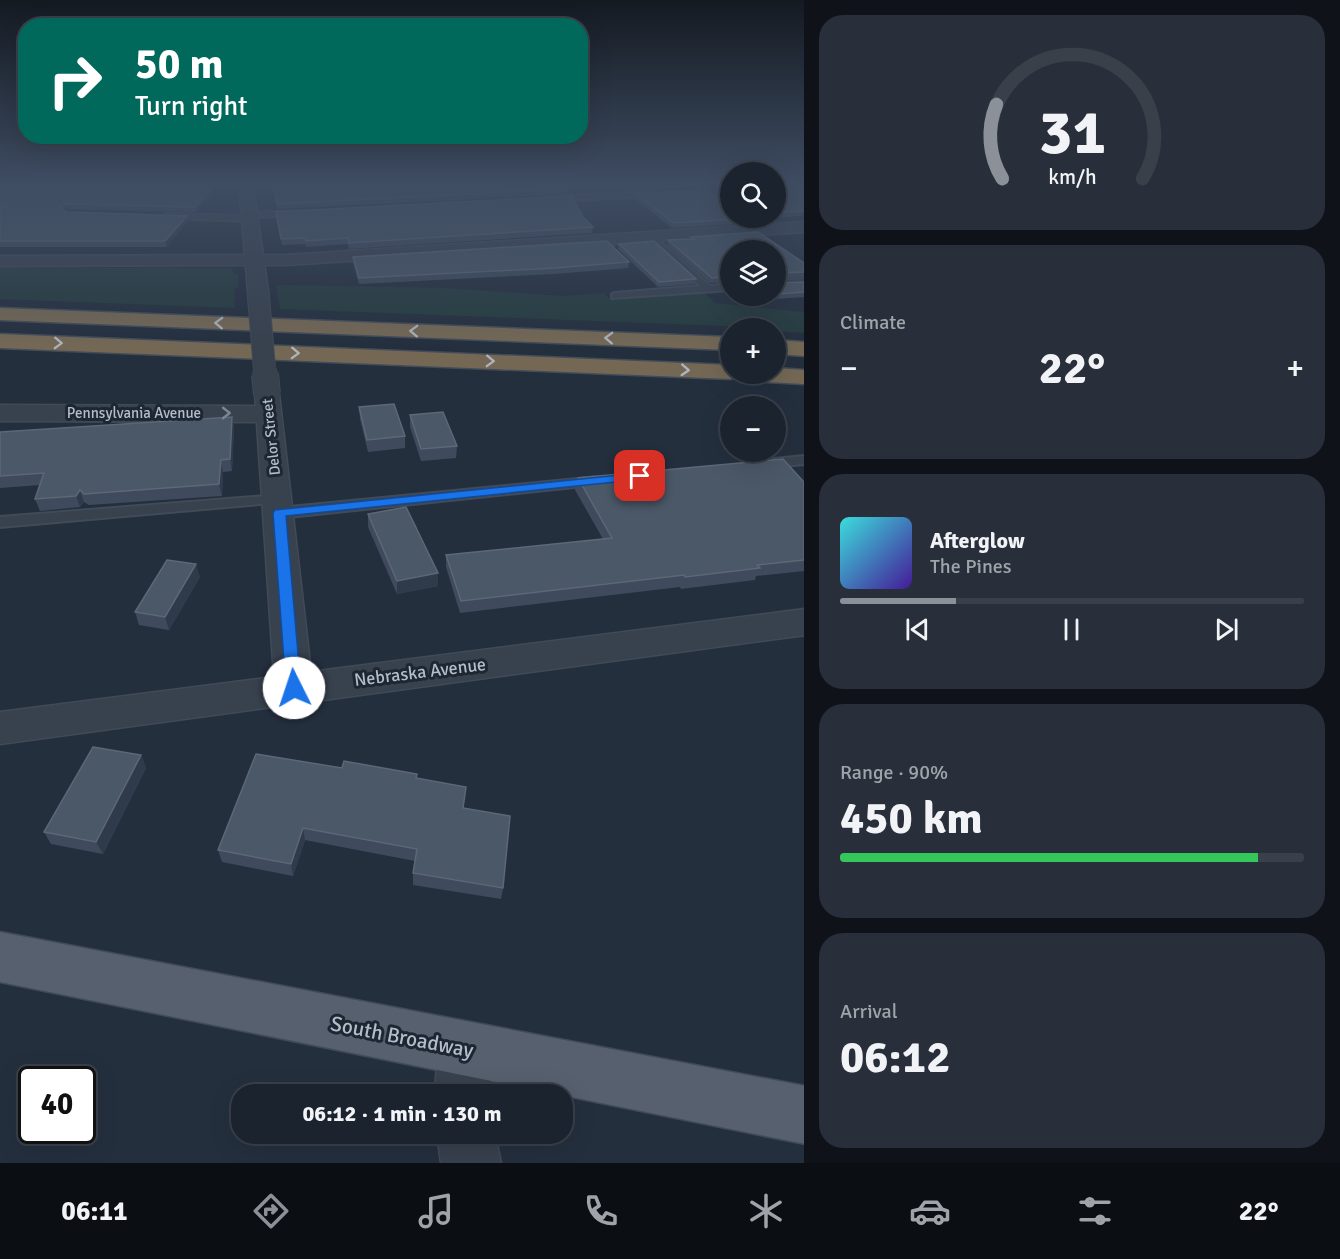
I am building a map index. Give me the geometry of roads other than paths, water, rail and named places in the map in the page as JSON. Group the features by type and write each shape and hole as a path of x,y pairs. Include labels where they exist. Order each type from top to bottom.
{"highway":[{"path":"0,314 720,344"},
{"path":"0,341 720,372"},
{"path":"786,347 804,348"},
{"path":"786,376 804,377"}],"main road":[{"name":"South Broadway","path":"0,957 464,1072 804,1115"}],"street":[{"name":"Delor Street","path":"252,239 294,688"},
{"path":"0,261 255,260 596,239"},
{"path":"787,239 796,245"},
{"name":"Pennsylvania Avenue","path":"0,413 268,404"},
{"name":"Nebraska Avenue","path":"0,728 804,622"},
{"path":"468,1144 471,1163"}],"lane":[{"path":"654,239 708,289"},
{"path":"786,283 804,282"},
{"path":"615,296 720,288"},
{"path":"746,466 804,460"},
{"path":"0,522 278,506 617,479"}]}
